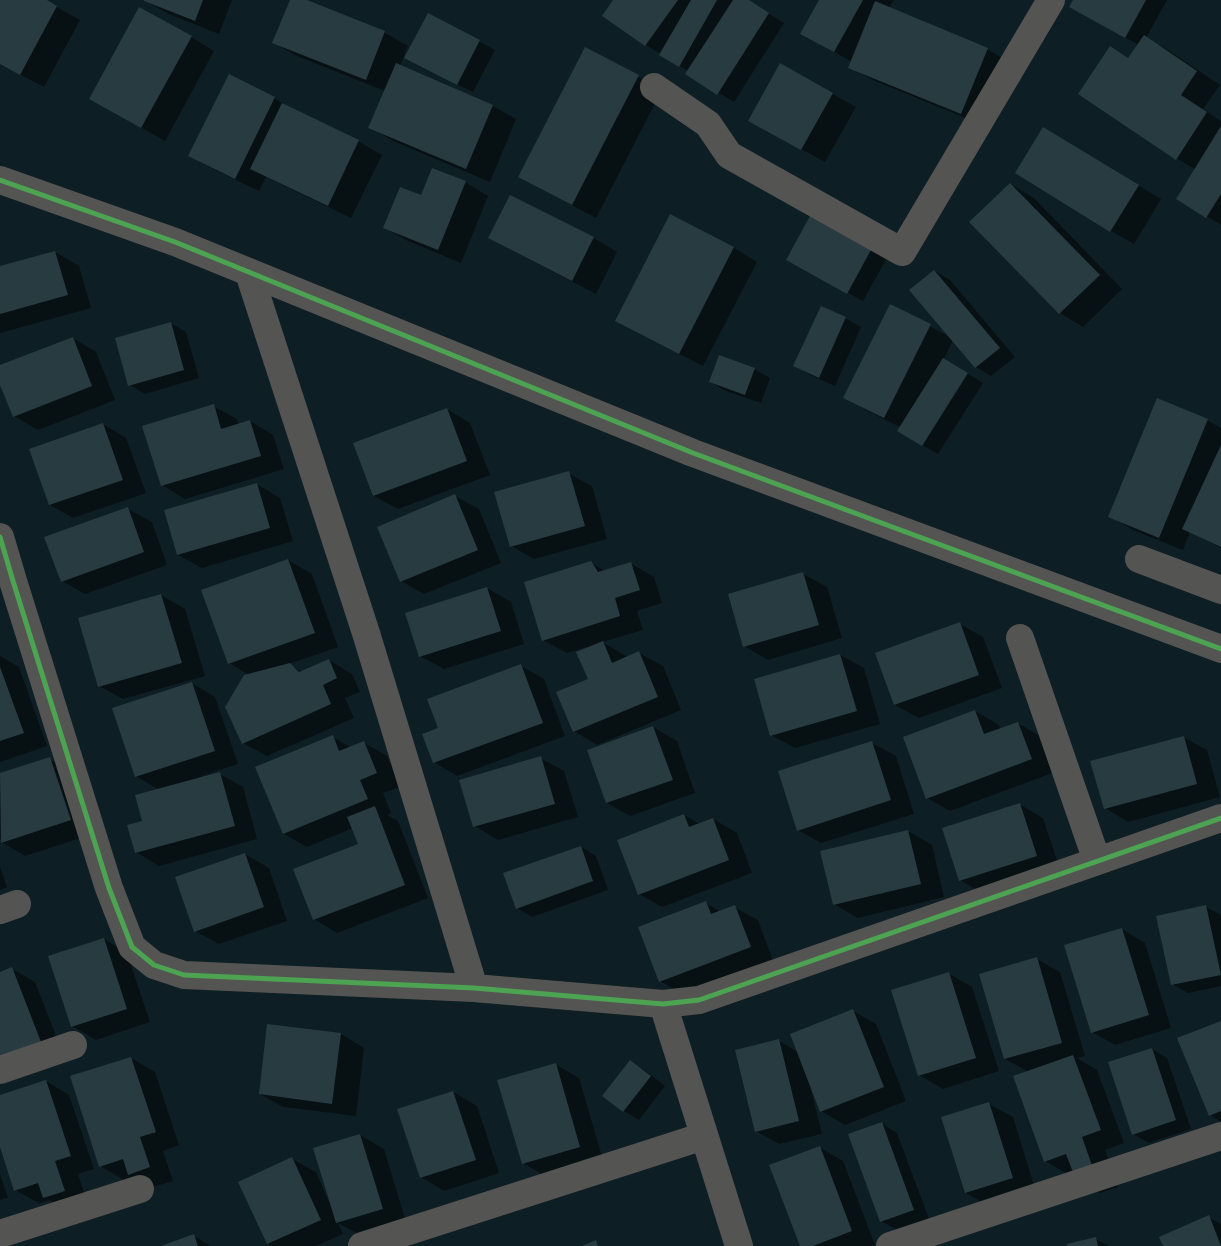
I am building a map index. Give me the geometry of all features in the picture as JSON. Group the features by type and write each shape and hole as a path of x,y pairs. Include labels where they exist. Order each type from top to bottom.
{"street":[{"path":"654,86 708,124 729,155 902,252 1051,0"},
{"path":"0,180 175,242 693,453 1221,649"},
{"path":"249,273 366,634 474,988"},
{"path":"0,537 6,583 109,888 132,947 154,965 184,975 474,988 663,1004 699,1000 1221,818"},
{"path":"1139,559 1221,590"},
{"path":"1020,638 1097,861"},
{"path":"663,1004 739,1246"},
{"path":"0,1070 73,1045"},
{"path":"362,1246 704,1136"},
{"path":"890,1246 1221,1136"},
{"path":"0,1234 140,1189"}],"building":[{"path":"0,0 47,0 57,6 20,75 0,64"},
{"path":"144,0 203,0 195,21"},
{"path":"290,0 307,0 385,31 366,80 272,43"},
{"path":"613,0 678,0 645,46 602,16"},
{"path":"691,0 717,0 679,67 659,55"},
{"path":"733,0 749,0 769,13 717,95 685,74"},
{"path":"819,0 863,0 834,52 800,34"},
{"path":"1073,0 1146,0 1125,38 1069,7"},
{"path":"875,1 988,48 961,114 848,68"},
{"path":"139,7 192,36 141,128 89,99"},
{"path":"428,13 480,40 457,85 404,58"},
{"path":"1144,35 1197,71 1181,95 1207,112 1176,160 1078,94 1110,46 1128,58"},
{"path":"585,47 639,75 572,205 518,177"},
{"path":"396,63 493,105 466,169 368,128"},
{"path":"780,63 833,93 801,150 748,121"},
{"path":"229,74 275,97 235,179 188,156"},
{"path":"282,103 359,140 328,206 250,169"},
{"path":"1221,126 1221,194 1206,218 1176,199"},
{"path":"1043,127 1139,185 1110,232 1015,173"},
{"path":"432,168 466,181 438,250 383,228 400,187 421,195"},
{"path":"1010,183 1100,275 1059,314 969,222"},
{"path":"510,195 594,237 572,281 488,238"},
{"path":"670,214 734,247 679,354 615,321"},
{"path":"811,214 872,248 847,294 786,260"},
{"path":"55,251 68,295 0,314 0,266"},
{"path":"934,270 1000,348 975,368 909,290"},
{"path":"890,304 931,324 884,418 843,398"},
{"path":"821,306 846,317 819,378 793,366"},
{"path":"171,322 184,370 128,386 115,338"},
{"path":"73,337 92,386 13,417 0,385 0,365"},
{"path":"719,355 755,368 745,395 709,382"},
{"path":"943,358 968,373 922,446 897,431"},
{"path":"1157,398 1208,419 1159,538 1108,517"},
{"path":"214,404 221,429 250,420 261,456 161,486 142,426"},
{"path":"447,408 467,461 373,496 353,443"},
{"path":"103,423 123,480 49,505 29,449"},
{"path":"1221,445 1221,547 1182,529"},
{"path":"569,471 585,526 510,547 494,492"},
{"path":"257,483 270,528 177,555 164,510"},
{"path":"455,494 478,550 400,582 377,527"},
{"path":"128,507 144,552 61,582 44,537"},
{"path":"288,559 315,633 228,664 201,590"},
{"path":"591,561 598,572 631,562 640,590 615,598 620,616 542,641 524,582"},
{"path":"803,572 819,625 743,647 728,594"},
{"path":"487,587 501,631 419,657 405,613"},
{"path":"161,594 182,663 98,687 78,618"},
{"path":"960,622 979,675 894,705 875,653"},
{"path":"603,641 612,663 639,651 658,697 573,732 556,692 588,679 576,652"},
{"path":"840,654 857,711 770,736 754,679"},
{"path":"329,659 337,678 323,685 331,704 242,744 225,707 244,675 290,663 299,672"},
{"path":"521,664 543,723 433,763 422,734 438,728 427,699"},
{"path":"0,667 24,733 0,741"},
{"path":"192,682 215,751 135,777 112,708"},
{"path":"975,710 984,734 1018,722 1032,759 926,799 903,737"},
{"path":"653,726 673,780 606,803 587,750"},
{"path":"333,735 339,751 364,741 377,773 360,780 368,799 283,834 255,767"},
{"path":"1184,736 1197,784 1104,809 1090,761"},
{"path":"872,741 891,800 797,831 778,771"},
{"path":"541,756 555,804 473,827 459,780"},
{"path":"50,757 71,820 1,843 0,773"},
{"path":"220,772 235,826 135,853 127,825 142,821 135,795"},
{"path":"1020,803 1037,856 959,881 942,828"},
{"path":"375,806 405,885 313,920 293,869 358,844 347,817"},
{"path":"684,814 689,827 713,818 729,860 638,895 617,840"},
{"path":"908,830 921,884 833,905 820,851"},
{"path":"581,846 593,881 516,909 503,873"},
{"path":"245,853 264,907 194,932 175,877"},
{"path":"706,901 711,914 735,905 751,947 659,982 638,927"},
{"path":"1206,905 1221,975 1171,985 1156,916"},
{"path":"1122,928 1149,1015 1091,1033 1064,945"},
{"path":"104,938 127,1009 71,1027 48,956"},
{"path":"1037,957 1062,1043 1004,1059 979,974"},
{"path":"12,967 41,1042 0,1058 0,972"},
{"path":"949,972 976,1058 918,1076 891,990"},
{"path":"853,1009 884,1087 820,1112 790,1034"},
{"path":"1221,1021 1221,1111 1209,1116 1177,1038"},
{"path":"267,1024 341,1033 332,1104 259,1094"},
{"path":"779,1039 799,1121 755,1132 735,1050"},
{"path":"1152,1048 1176,1120 1132,1135 1108,1062"},
{"path":"1073,1055 1101,1130 1082,1137 1095,1174 1076,1180 1066,1154 1044,1162 1013,1076"},
{"path":"131,1057 156,1132 140,1137 150,1167 128,1175 123,1159 99,1167 70,1076"},
{"path":"630,1060 651,1076 623,1112 602,1096"},
{"path":"556,1063 580,1147 522,1164 497,1080"},
{"path":"46,1080 71,1156 55,1161 65,1191 43,1198 38,1183 14,1191 0,1147 0,1095"},
{"path":"453,1091 476,1160 420,1178 397,1109"},
{"path":"989,1102 1013,1178 965,1193 941,1117"},
{"path":"882,1122 914,1210 880,1222 848,1134"},
{"path":"360,1134 383,1209 336,1223 313,1148"},
{"path":"820,1146 852,1231 813,1246 800,1246 769,1165"},
{"path":"292,1157 321,1220 267,1244 238,1182"},
{"path":"1209,1215 1221,1246 1163,1246 1159,1237"},
{"path":"194,1234 198,1246 161,1246"},
{"path":"1096,1237 1098,1246 1067,1246 1067,1244"},
{"path":"596,1240 598,1246 582,1246"}],"cycle path":[{"path":"0,180 175,242 693,453 1221,649"},
{"path":"0,537 109,888 132,947 154,965 184,975 474,988 663,1004 699,1000 1221,818"}]}
